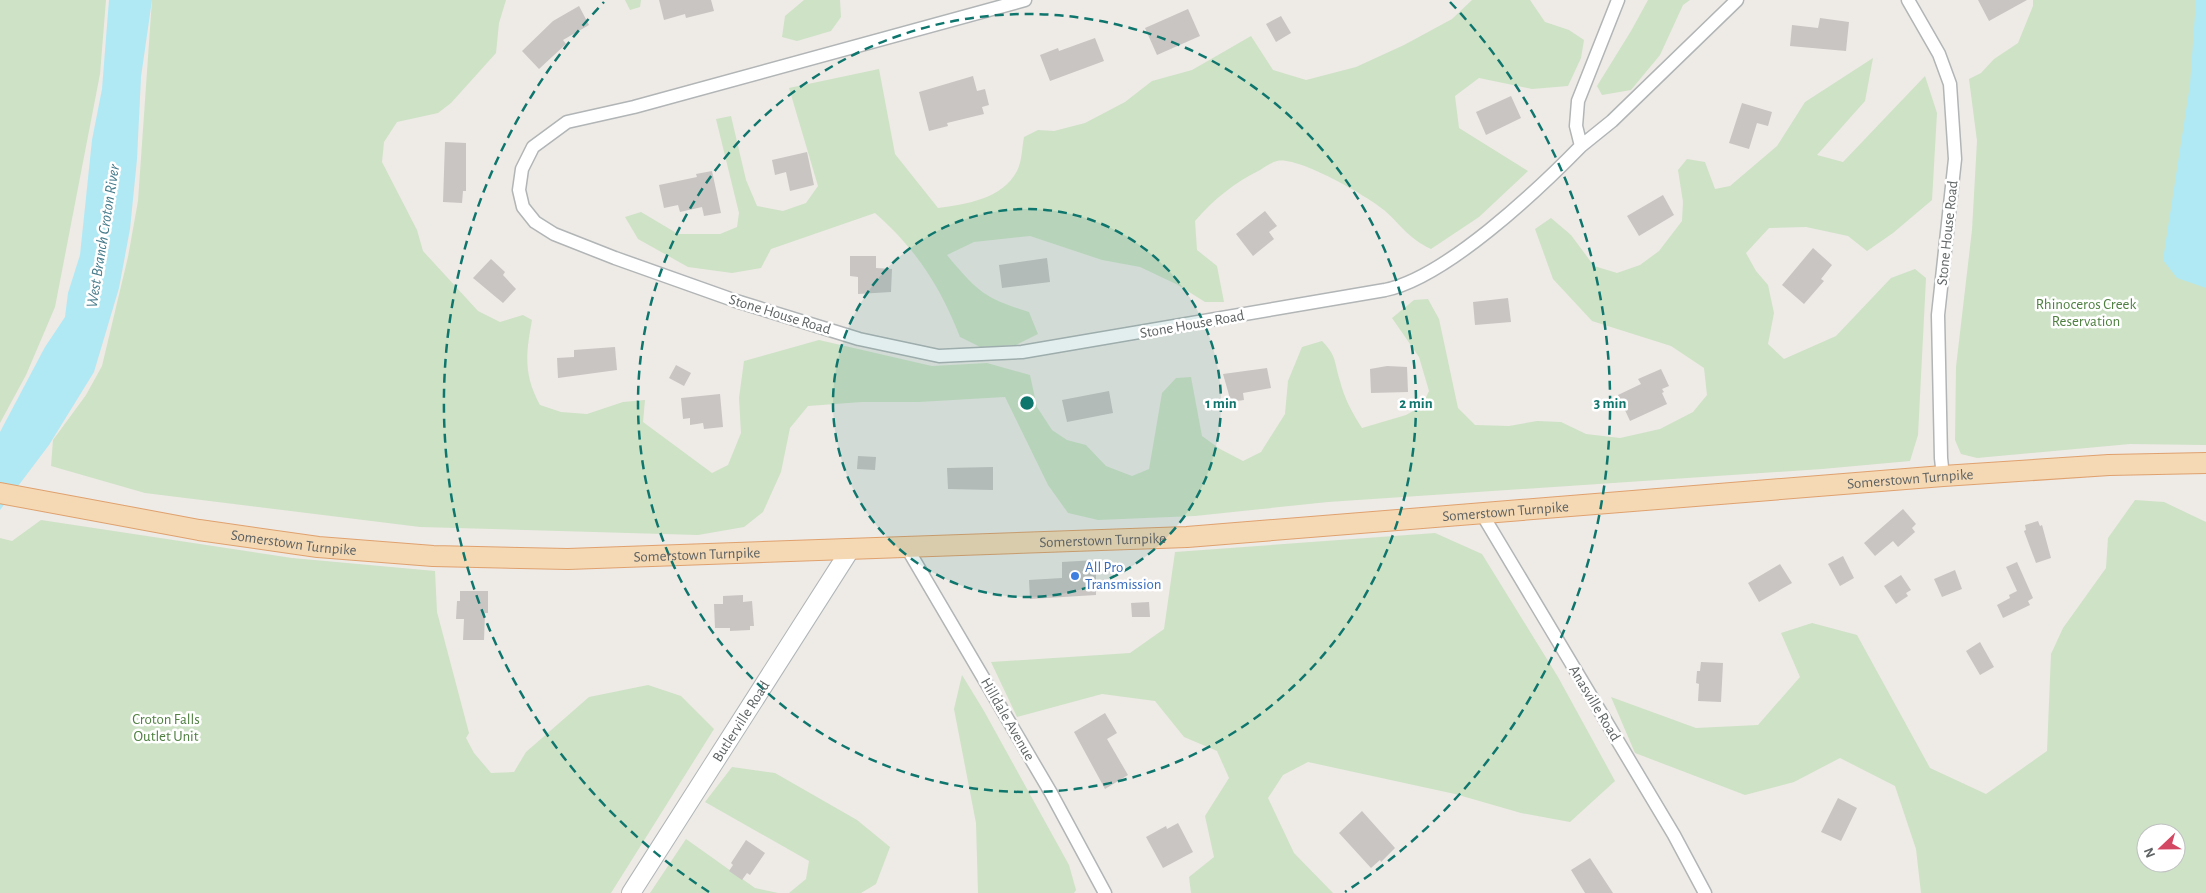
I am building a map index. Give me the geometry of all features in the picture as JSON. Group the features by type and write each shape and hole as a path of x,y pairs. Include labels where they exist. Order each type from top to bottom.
{"main road":[{"name":"Somerstown Turnpike","path":"0,494 260,539 318,547 434,556 568,559 1187,537 1943,476 2109,465 2206,463"}],"street":[{"name":"Stone House Road","path":"1024,0 634,107 567,122 533,146 522,169 519,190 523,207 535,222 563,238 736,301 859,339 939,356 1022,352 1396,288 1446,263 1544,184 1581,146 1612,121 1737,0"},
{"path":"1581,146 1576,126 1578,101 1618,0"},
{"name":"Stone House Road","path":"1908,0 1939,54 1950,84 1955,159 1938,315 1943,476"},
{"name":"Anasville Road","path":"1482,514 1674,835 1705,893"},
{"name":"Hilldale Avenue","path":"907,548 1051,793 1105,893"},
{"name":"Butlerville Road","path":"631,893 850,550"}],"green space":[{"path":"0,0 106,0 100,74 55,307 26,375 0,423"},
{"path":"152,0 506,0 499,23 496,53 451,103 438,113 397,122 384,142 382,162 417,230 423,251 478,311 500,322 523,315 532,320 527,363 531,383 540,405 561,412 587,414 623,402 645,400 643,422 712,473 728,465 741,433 739,398 744,361 819,340 932,366 987,363 1030,375 1037,407 1052,430 1067,440 1086,445 1106,466 1132,476 1149,469 1162,393 1176,378 1191,377 1202,436 1220,449 1243,461 1261,452 1285,414 1288,381 1302,347 1322,341 1330,351 1346,400 1362,428 1406,415 1422,406 1429,391 1419,357 1392,318 1414,300 1428,299 1439,319 1458,408 1475,425 1509,426 1537,421 1561,422 1586,434 1620,438 1660,429 1693,412 1707,395 1704,368 1671,346 1592,321 1553,279 1535,229 1551,218 1571,235 1594,266 1617,273 1640,265 1659,251 1682,221 1683,202 1678,170 1687,159 1705,162 1715,189 1730,186 1777,146 1805,102 1873,58 1865,101 1817,155 1843,162 1925,76 1937,113 1932,200 1893,233 1867,251 1848,236 1806,227 1769,228 1746,253 1756,271 1768,285 1774,313 1768,344 1784,359 1836,336 1891,278 1915,269 1926,278 1918,435 1910,461 1822,469 1328,502 1195,516 1098,520 1068,513 1048,485 1005,397 919,402 862,402 808,406 790,428 781,472 763,512 744,527 698,535 420,527 145,493 51,466 53,440 86,395 102,366 128,257 138,201"},
{"path":"625,0 641,0 640,7 630,10"},
{"path":"804,0 840,0 841,17 831,31 797,41 782,37 785,16"},
{"path":"1472,0 1530,0 1545,22 1569,30 1584,40 1581,58 1568,86 1532,89 1479,78 1455,96 1459,128 1528,171 1479,217 1431,249 1411,236 1384,210 1348,187 1332,178 1300,165 1287,161 1277,161 1233,186 1195,221 1197,250 1217,266 1224,302 1205,302 1178,285 1140,267 1102,260 1030,236 974,242 947,255 982,292 1001,302 1029,312 1038,334 1016,345 980,347 960,337 944,301 925,269 903,240 875,213 771,249 761,268 732,273 688,267 638,239 625,217 641,212 678,234 720,234 737,227 739,213 716,119 731,116 746,180 757,206 783,211 806,203 818,186 789,88 879,69 895,154 938,208 972,202 993,194 1002,188 1019,167 1024,137 1038,130 1054,131 1085,123 1125,102 1152,81 1192,70 1251,36 1273,70 1306,80 1356,67 1404,45 1452,19"},
{"path":"1648,0 1690,0 1683,5 1660,55 1631,90 1602,95 1597,86"},
{"name":"Rhinoceros Creek Reservation","path":"2033,0 2206,0 2206,445 2130,444 1977,458 1961,454 1955,440 1956,367 1972,230 1977,141 1969,79 1981,73 1994,59 2018,43 2033,6"},
{"path":"2135,500 2164,502 2206,522 2206,893 1921,893 1916,849 1895,786 1840,758 1794,782 1745,795 1635,753 1611,697 1696,728 1758,725 1800,677 1781,633 1812,623 1857,635 1930,768 1986,794 2047,751 2051,654 2063,628 2106,568 2108,538"},
{"name":"Croton Falls Outlet Unit","path":"41,520 292,558 435,571 437,612 469,733 466,738 474,753 491,773 514,772 526,752 589,697 648,685 681,696 714,729 611,893 0,893 0,538 12,541"},
{"path":"1435,533 1482,554 1558,677 1615,781 1570,822 1521,813 1455,794 1308,762 1283,775 1268,798 1294,853 1333,893 1191,893 1189,877 1214,857 1205,816 1229,778 1217,751 1184,737 1155,701 1102,694 1017,717 991,662 1130,653 1164,629 1175,552"},
{"path":"962,675 984,711 1069,865 1076,890 1074,893 978,893 976,823 954,709"},
{"path":"732,767 775,773 857,820 890,847 876,884 861,893 789,893 806,879 809,861 705,802"},
{"path":"686,839 755,888 778,893 650,893"}],"water":[{"name":"West Branch Croton River","path":"109,0 152,0 141,77 137,159 130,229 119,288 94,372 49,445 0,510 0,432 45,347 65,317 68,293 80,255 92,140 102,89"},
{"path":"2196,0 2206,0 2206,288 2177,278 2163,260 2190,85"}],"building":[{"path":"659,0 711,0 714,11 686,18 685,14 664,20"},
{"path":"1978,0 2027,0 1989,21"},
{"path":"579,6 589,25 563,40 566,44 539,69 522,51 553,21"},
{"path":"1188,9 1200,36 1157,55 1145,28"},
{"path":"1281,16 1291,33 1276,42 1266,24"},
{"path":"1820,18 1849,22 1846,51 1790,46 1792,25 1818,28"},
{"path":"1095,38 1104,61 1050,81 1040,55 1058,48 1059,51"},
{"path":"973,76 977,91 985,89 989,105 982,107 984,114 947,123 948,126 929,131 919,92"},
{"path":"1511,96 1521,118 1486,135 1476,112"},
{"path":"1742,103 1772,112 1768,126 1757,123 1749,149 1729,143"},
{"path":"445,142 466,143 466,191 463,191 462,203 443,202"},
{"path":"807,152 814,185 790,191 786,172 775,175 772,160"},
{"path":"712,171 721,213 704,216 702,207 680,212 678,205 664,208 659,185 697,177 696,174"},
{"path":"1663,195 1674,215 1639,236 1627,216"},
{"path":"1265,211 1277,226 1269,232 1274,239 1253,256 1236,234"},
{"path":"1813,248 1832,265 1821,279 1824,281 1804,304 1782,285"},
{"path":"850,256 876,256 876,268 892,269 891,292 858,294 858,277 850,276"},
{"path":"1047,258 1050,282 1002,288 999,265"},
{"path":"491,259 505,272 503,275 516,289 503,303 473,278"},
{"path":"1508,298 1511,322 1475,325 1473,302"},
{"path":"615,347 617,370 558,378 557,358 574,357 574,350"},
{"path":"676,365 691,373 684,386 669,378"},
{"path":"1387,366 1407,367 1408,392 1371,393 1370,369"},
{"path":"1267,368 1271,388 1243,393 1244,400 1231,402 1223,374"},
{"path":"1661,369 1669,386 1662,389 1667,404 1630,421 1618,395 1641,384 1638,379"},
{"path":"1109,391 1113,413 1067,422 1062,400"},
{"path":"720,394 723,427 704,429 703,423 690,425 690,418 683,419 681,398"},
{"path":"858,456 876,457 875,470 857,469"},
{"path":"993,467 993,490 948,489 947,468"},
{"path":"1903,509 1916,524 1912,528 1915,532 1898,547 1893,541 1875,556 1864,543"},
{"path":"2038,521 2040,526 2042,525 2051,558 2036,563 2024,531 2026,530 2025,525"},
{"path":"1843,556 1854,578 1840,586 1828,564"},
{"path":"1096,560 1096,595 1030,599 1029,580 1062,578 1062,562"},
{"path":"2017,562 2033,598 2028,601 2030,605 2003,618 1997,605 2010,598 2009,595 2017,591 2006,567"},
{"path":"1780,564 1792,583 1759,602 1748,583"},
{"path":"1955,570 1962,589 1942,597 1934,579"},
{"path":"1901,575 1911,590 1906,593 1908,596 1896,604 1884,586"},
{"path":"460,591 488,591 488,613 485,613 484,640 463,640 464,619 456,619 457,601 460,601"},
{"path":"743,595 743,602 752,601 754,626 750,626 750,630 730,631 730,628 715,628 714,604 723,604 723,596"},
{"path":"1149,602 1150,617 1132,617 1131,603"},
{"path":"1980,642 1994,667 1980,675 1966,651"},
{"path":"1701,662 1723,663 1721,702 1698,701 1699,684 1696,683 1697,671 1700,671"},
{"path":"1105,713 1117,733 1107,739 1128,775 1105,789 1074,732"},
{"path":"1838,798 1857,808 1841,841 1821,832"},
{"path":"1362,811 1395,848 1381,862 1380,860 1371,868 1339,833"},
{"path":"1178,823 1193,852 1163,868 1146,837 1166,826 1167,829"},
{"path":"746,840 765,853 750,875 747,873 742,880 729,871 733,865 731,863"},
{"path":"1590,858 1613,893 1585,893 1571,870"}],"place":[{"name":"All Pro Transmission","path":"1075,576"}]}
